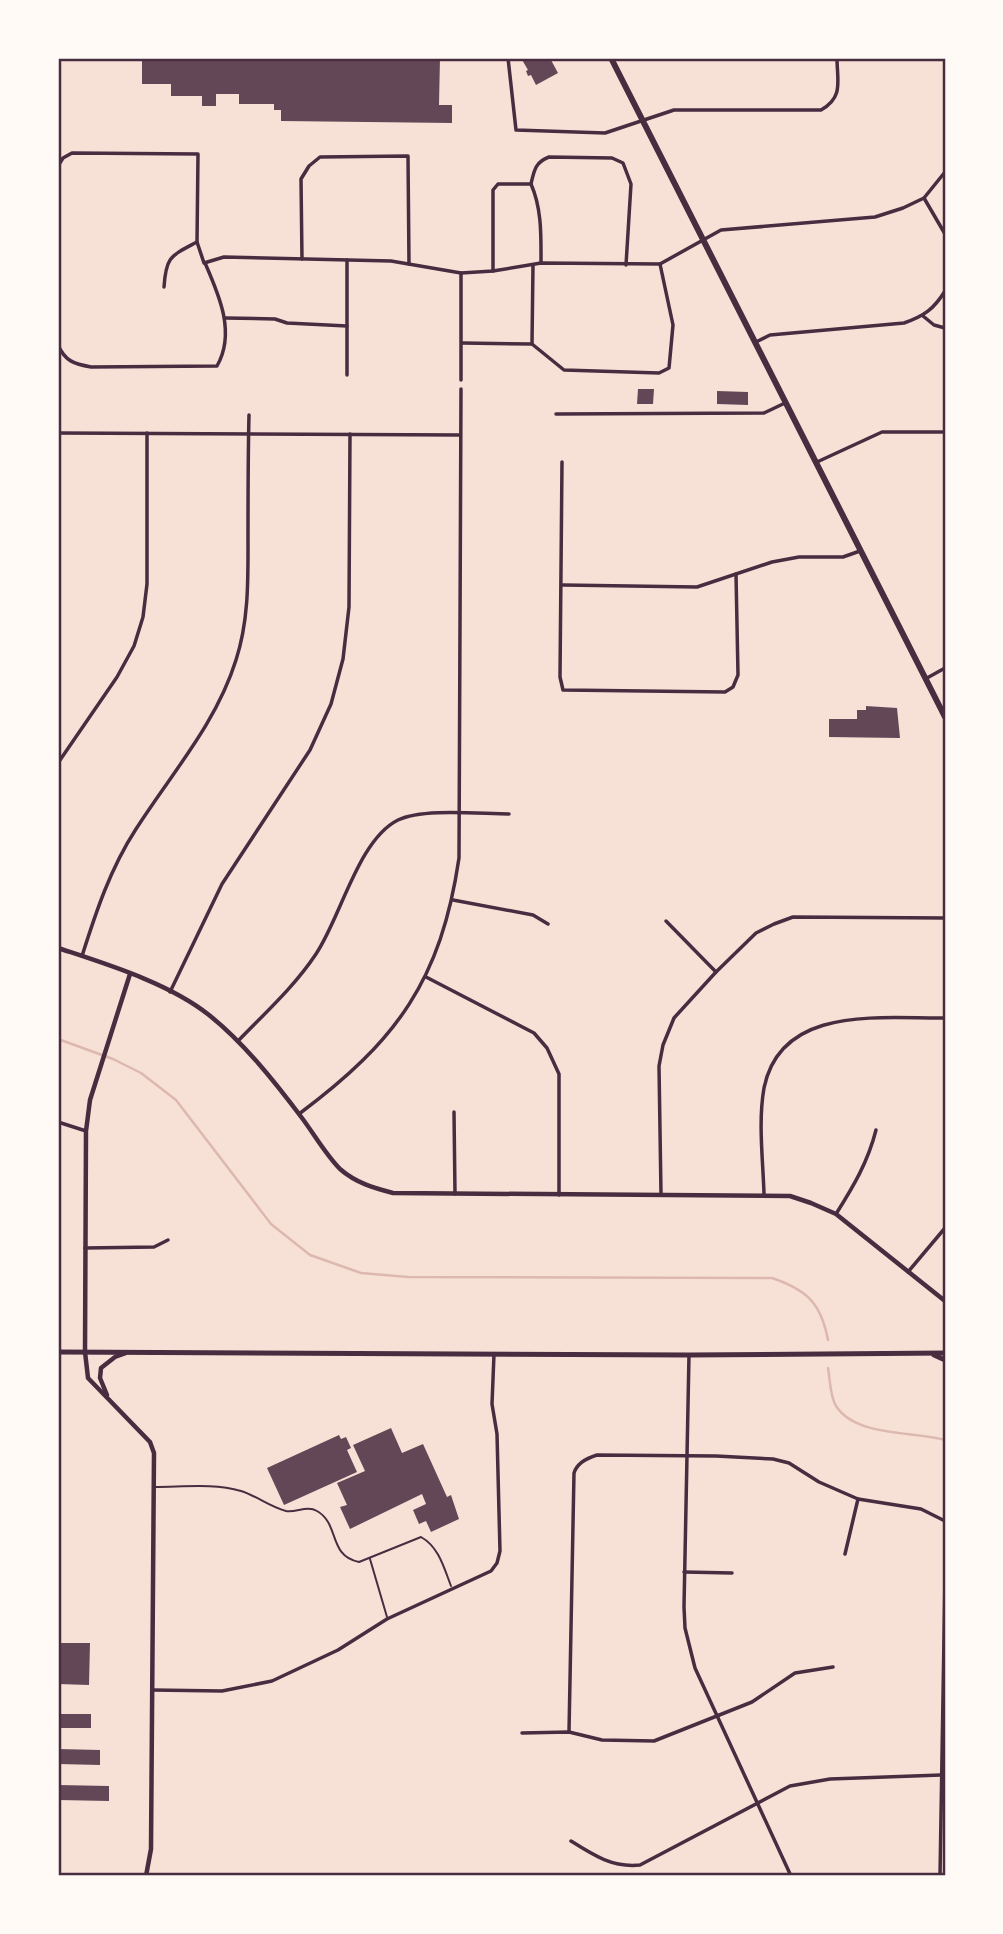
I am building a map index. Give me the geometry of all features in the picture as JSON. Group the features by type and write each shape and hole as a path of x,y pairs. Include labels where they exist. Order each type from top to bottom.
{"main road":[{"path":"611,58 945,717"},
{"path":"58,1352 689,1355 945,1353"},
{"path":"931,1353 945,1360"}],"street":[{"path":"508,58 516,130 605,133 674,110 821,110 833,103 837,93 838,58"},
{"path":"58,166 63,158 72,153 198,154 197,242 225,318 222,357 217,366 91,367 75,364 63,357 58,345 58,257"},
{"path":"302,259 301,179 309,166 320,157 408,156 410,265"},
{"path":"541,263 540,218 537,197 531,184 535,167 541,160 549,157 612,158 623,163 631,184 626,265"},
{"path":"204,263 224,257 391,261 461,274 541,263 660,264 721,230 875,217 924,198 945,173"},
{"path":"494,271 493,190 498,184 531,184"},
{"path":"924,198 945,233"},
{"path":"164,287 165,267 171,256 197,242"},
{"path":"347,260 347,375"},
{"path":"462,343 532,344 564,370 659,373 669,368 673,325 660,264"},
{"path":"532,344 533,265"},
{"path":"461,274 461,380"},
{"path":"754,343 769,335 904,323 923,316 936,306 943,299 945,291"},
{"path":"923,316 934,325 945,328"},
{"path":"225,318 275,318 287,323 347,326"},
{"path":"299,1114 336,1087 365,1061 408,1007 426,977 453,900 460,858 461,389"},
{"path":"556,414 764,413 785,403"},
{"path":"82,957 97,906 111,874 135,830 197,741 221,699 236,660 246,619 249,415"},
{"path":"816,463 882,432 945,432"},
{"path":"58,433 460,435"},
{"path":"58,763 117,677 134,646 143,617 147,584 147,433"},
{"path":"170,992 222,884 310,750 331,704 343,659 349,607 349,434"},
{"path":"562,462 560,677 563,691 725,692 733,687 738,675 736,574"},
{"path":"562,585 696,587 786,559 843,557 860,551"},
{"path":"927,678 945,667"},
{"path":"237,1041 293,984 317,953 367,850 380,833 397,821 416,814 509,814"},
{"path":"453,900 533,915 548,924"},
{"path":"661,1194 659,1066 663,1045 674,1018 756,933 793,917 945,918"},
{"path":"666,921 716,972"},
{"path":"58,948 130,974 207,1013 237,1041 299,1114 340,1169 365,1185 393,1193 790,1196 836,1214 945,1301"},
{"path":"130,974 90,1100 86,1131 85,1352 88,1378 150,1441 154,1457 151,1849 146,1876"},
{"path":"426,977 534,1033 547,1048 559,1074 558,1195"},
{"path":"764,1194 764,1087 776,1059 786,1046 802,1033 839,1020 945,1018"},
{"path":"454,1112 454,1194"},
{"path":"58,1122 86,1131"},
{"path":"836,1214 858,1179 876,1130"},
{"path":"908,1272 945,1228"},
{"path":"85,1248 154,1247 169,1240"},
{"path":"109,1399 100,1378 102,1368 115,1357 128,1352"},
{"path":"152,1690 222,1691 272,1681 338,1650 387,1619 491,1571 497,1563 499,1551 497,1434 492,1404 494,1354"},
{"path":"689,1355 685,1456 685,1628 695,1668 791,1876"},
{"path":"569,1732 574,1473 580,1464 597,1455 773,1459 789,1463 819,1482 858,1499 921,1509 945,1521"},
{"path":"845,1554 858,1499"},
{"path":"684,1572 733,1573"},
{"path":"940,1876 945,1577"},
{"path":"522,1733 569,1732 602,1740 654,1741 752,1702 795,1673 834,1667"},
{"path":"571,1841 607,1861 640,1865 790,1786 830,1779 941,1775"}],"lane":[{"path":"154,1487 237,1490 290,1512 309,1508 316,1510 326,1518 339,1550 348,1560 359,1562 421,1537 430,1542 453,1589"},
{"path":"370,1558 387,1619"}],"building":[{"path":"142,58 440,58 439,105 452,105 452,123 281,121 281,110 274,110 274,104 239,104 239,94 216,94 216,106 202,106 202,96 171,96 171,84 142,84"},
{"path":"521,58 556,58 551,60 558,73 536,85 531,75 528,76 528,70"},
{"path":"638,389 654,389 653,404 637,404"},
{"path":"717,391 748,392 748,405 717,404"},
{"path":"866,706 897,708 900,738 829,737 829,719 857,719 857,710 866,710"},
{"path":"391,1428 402,1453 423,1444 447,1497 451,1495 459,1519 431,1532 426,1521 419,1524 413,1510 426,1504 422,1494 350,1529 340,1507 347,1505 337,1483 365,1471 353,1445"},
{"path":"339,1435 341,1439 346,1437 351,1448 347,1450 357,1472 284,1505 267,1468"},
{"path":"58,1643 90,1643 89,1685 58,1684"},
{"path":"58,1714 91,1714 91,1728 58,1728"},
{"path":"58,1749 100,1750 100,1765 58,1764"},
{"path":"58,1785 109,1786 109,1801 58,1800"}],"waterway":[{"path":"58,1039 113,1059 141,1073 176,1100 271,1224 310,1255 361,1273 408,1277 772,1278 795,1288 810,1300 821,1316 828,1340"},
{"path":"828,1368 834,1402 845,1416 871,1428 945,1440"}]}
